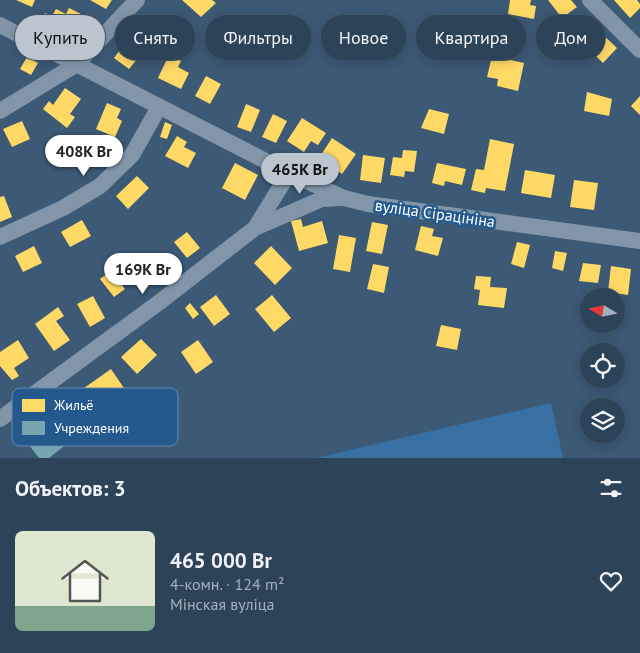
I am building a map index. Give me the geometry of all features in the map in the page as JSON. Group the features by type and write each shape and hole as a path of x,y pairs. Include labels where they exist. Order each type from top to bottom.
{"street":[{"path":"0,110 77,64 137,0"},
{"path":"590,0 640,50"},
{"name":"вуліца Сірацініна","path":"0,25 289,173 344,198 378,205 640,241"},
{"path":"0,237 63,208 100,186 132,155 159,107"},
{"path":"255,228 289,173"},
{"path":"42,388 161,301 255,228 322,199 344,198"},
{"path":"0,419 12,410"}],"shaded area":[{"path":"551,403 563,458 316,458"}],"building: Жильё":[{"path":"16,0 35,0 32,7"},
{"path":"90,0 112,0 106,9"},
{"path":"182,0 212,0 216,3 201,17"},
{"path":"510,0 531,0 530,5 536,6 534,19 526,17 526,15 508,14"},
{"path":"548,0 571,0 577,7 566,15 560,15"},
{"path":"614,0 637,0 640,8 630,18"},
{"path":"69,8 83,15 53,15 56,9 66,14"},
{"path":"605,37 617,48 603,63 600,60 605,60"},
{"path":"25,60 32,60 38,63 31,75 20,69"},
{"path":"117,60 136,60 129,69"},
{"path":"167,60 181,61 178,67 189,73 181,89 158,78"},
{"path":"491,60 510,60 524,63 518,91 497,86 498,79 487,77"},
{"path":"206,76 221,84 210,104 195,96"},
{"path":"65,88 81,99 70,114 75,117 67,128 43,109 49,101 53,105"},
{"path":"587,92 612,99 609,116 584,111"},
{"path":"640,96 640,115 631,106"},
{"path":"107,103 121,109 117,118 122,121 115,137 96,129"},
{"path":"246,104 260,110 251,132 237,127"},
{"path":"429,109 449,114 444,134 421,128"},
{"path":"273,114 287,121 276,143 262,137"},
{"path":"302,118 326,133 318,145 311,141 304,152 287,141"},
{"path":"22,121 30,139 12,147 3,129"},
{"path":"165,122 172,125 167,139 160,137"},
{"path":"177,136 187,142 184,147 196,153 188,168 165,156"},
{"path":"332,138 356,154 342,174 330,166 326,172 315,164"},
{"path":"490,139 514,144 505,191 486,188 485,193 471,190 476,169 484,170"},
{"path":"403,150 417,151 414,172 405,171 404,177 390,175 393,157 402,158"},
{"path":"363,155 385,158 381,183 360,180"},
{"path":"235,163 258,175 245,200 222,188"},
{"path":"437,163 466,169 462,185 445,181 444,186 432,183"},
{"path":"525,170 555,175 551,198 521,193"},
{"path":"137,176 149,188 128,209 116,196"},
{"path":"574,180 598,183 594,210 570,207"},
{"path":"4,196 12,217 0,222 0,197"},
{"path":"301,219 303,227 322,221 328,243 299,251 291,221"},
{"path":"82,220 91,236 70,247 61,232"},
{"path":"372,222 388,225 382,254 366,251"},
{"path":"421,226 434,229 432,236 443,238 438,256 415,250"},
{"path":"187,232 200,248 187,258 174,242"},
{"path":"339,235 356,238 350,272 333,269"},
{"path":"517,242 530,245 524,268 511,264"},
{"path":"34,246 42,263 23,272 15,256"},
{"path":"271,246 292,268 275,285 254,263"},
{"path":"555,251 567,253 563,271 552,268"},
{"path":"142,263 150,273 147,276 138,266"},
{"path":"583,263 601,265 598,283 579,281"},
{"path":"373,264 389,267 384,293 367,289"},
{"path":"611,266 631,269 628,295 625,295 625,288 608,288"},
{"path":"135,267 144,280 137,285 128,273"},
{"path":"111,271 125,289 114,297 100,279"},
{"path":"476,276 491,277 490,287 507,288 504,308 478,305 480,290 474,289"},
{"path":"216,295 230,314 214,326 200,307"},
{"path":"272,295 291,318 274,332 255,309"},
{"path":"93,296 105,318 90,327 77,304"},
{"path":"190,303 199,314 193,319 185,308"},
{"path":"58,307 64,316 56,321 70,340 54,351 35,324"},
{"path":"441,325 461,329 457,350 436,346"},
{"path":"141,339 157,355 137,374 121,357"},
{"path":"18,340 29,358 14,368 19,376 12,380 0,366 0,352"},
{"path":"198,340 213,362 196,374 181,352"},
{"path":"111,369 124,388 84,388"}],"building: Учреждения":[{"path":"30,446 64,446 49,458 39,458"}]}
